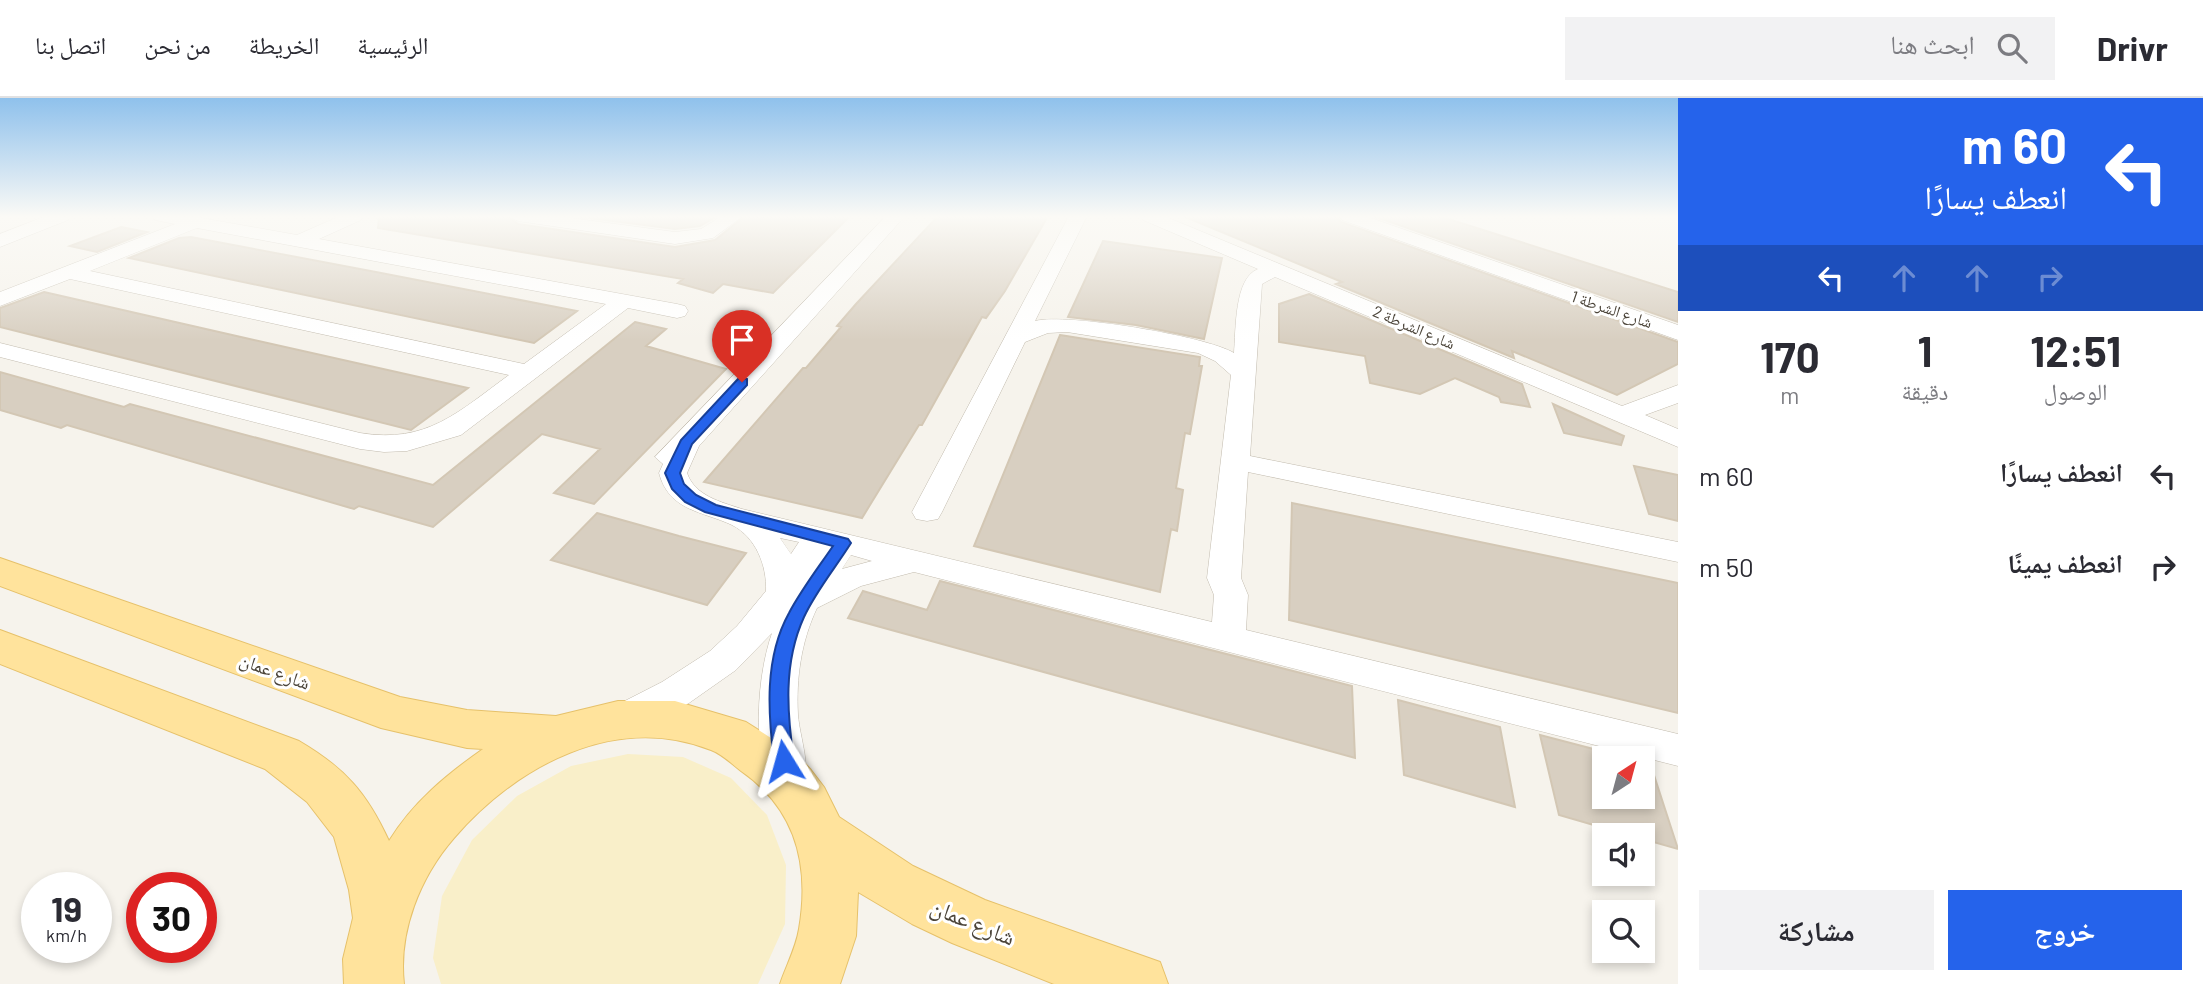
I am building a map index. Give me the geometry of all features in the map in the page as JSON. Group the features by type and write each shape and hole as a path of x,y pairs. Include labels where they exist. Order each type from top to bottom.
{"main road":[{"name":"شارع عمان","path":"0,571 398,715 467,729 558,734"},
{"path":"0,646 282,755 303,767 339,799 355,822 368,850 381,918"},
{"path":"374,984 372,972 381,918 401,867 431,822 480,777 512,755 558,734 623,719 662,719 699,725 733,737 764,755 787,777 807,803 821,834 830,880 827,931 810,984"},
{"name":"شارع عمان","path":"821,834 877,876 965,922 1138,984"}],"street":[{"path":"0,300 108,257"},
{"path":"384,257 677,311"},
{"path":"858,257 686,443 658,469 654,479 666,500 691,511 739,517 1678,750"},
{"path":"928,512 1058,257"},
{"path":"1218,636 1231,595 1224,578 1242,372 1253,288 1245,264 1239,257"},
{"name":"شارع الشرطة 2","path":"1248,257 1332,293 1652,409 1678,439"},
{"name":"شارع الشرطة 1","path":"1465,257 1678,333"},
{"path":"69,273 529,372"},
{"path":"1253,288 1284,273"},
{"path":"1253,288 1332,293"},
{"path":"0,350 360,441 385,444 424,440 452,429 624,301"},
{"path":"1017,337 1044,326 1075,326 1203,347 1223,356 1242,372"},
{"path":"1234,461 1678,552"},
{"path":"739,517 762,535 778,554 784,578 794,597 796,616 786,644 778,690 778,715 787,777"},
{"path":"623,719 663,701 749,636 794,597 831,540"},
{"path":"794,597 818,592 850,578 916,561"}],"sand":[{"path":"628,754 683,757 731,778 767,815 786,865 785,924 758,984 441,984 433,958 442,896 472,840 517,796 571,766"}],"building":[{"path":"297,257 577,311 534,343 129,258"},
{"path":"554,257 809,257 773,293 723,284 713,293 678,283 683,279"},
{"path":"899,257 1024,257 986,318 982,317 922,425 919,425 862,518 704,482 803,368 806,368 841,327 837,326"},
{"path":"1095,257 1222,258 1204,339 1136,325 1068,317"},
{"path":"1283,257 1440,257 1678,342 1678,364 1617,395 1512,351 1514,358 1336,284 1342,282"},
{"path":"1492,257 1569,257 1678,292 1678,322"},
{"path":"44,292 468,388 411,430 0,327 0,308"},
{"path":"1309,294 1522,384 1530,407 1501,402 1499,397 1455,378 1420,394 1370,383 1365,356 1279,342 1279,304"},
{"path":"635,322 666,329 646,346 726,369 594,504 554,493 600,449 542,434 433,527 359,506 354,509 67,425 61,428 0,410 0,372 124,407 130,404 433,485"},
{"path":"1060,335 1200,357 1199,366 1202,366 1190,434 1185,433 1176,488 1183,490 1177,531 1171,529 1160,592 974,546"},
{"path":"1553,404 1624,436 1621,445 1564,433"},
{"path":"1634,466 1678,475 1678,521 1649,514"},
{"path":"1292,503 1678,583 1678,713 1289,620"},
{"path":"597,513 746,553 707,605 551,560"},
{"path":"940,581 1352,686 1355,758 848,618 863,591 927,610"},
{"path":"1398,700 1500,727 1515,807 1404,775"},
{"path":"1540,735 1592,749 1592,809 1655,809 1656,781 1678,849 1655,842 1655,823 1592,825 1559,815"}],"route":[{"path":"742,382 686,443 675,463 673,473 677,486 690,498 733,516 843,543 796,616 786,644 778,690 778,715 784,761"}]}
